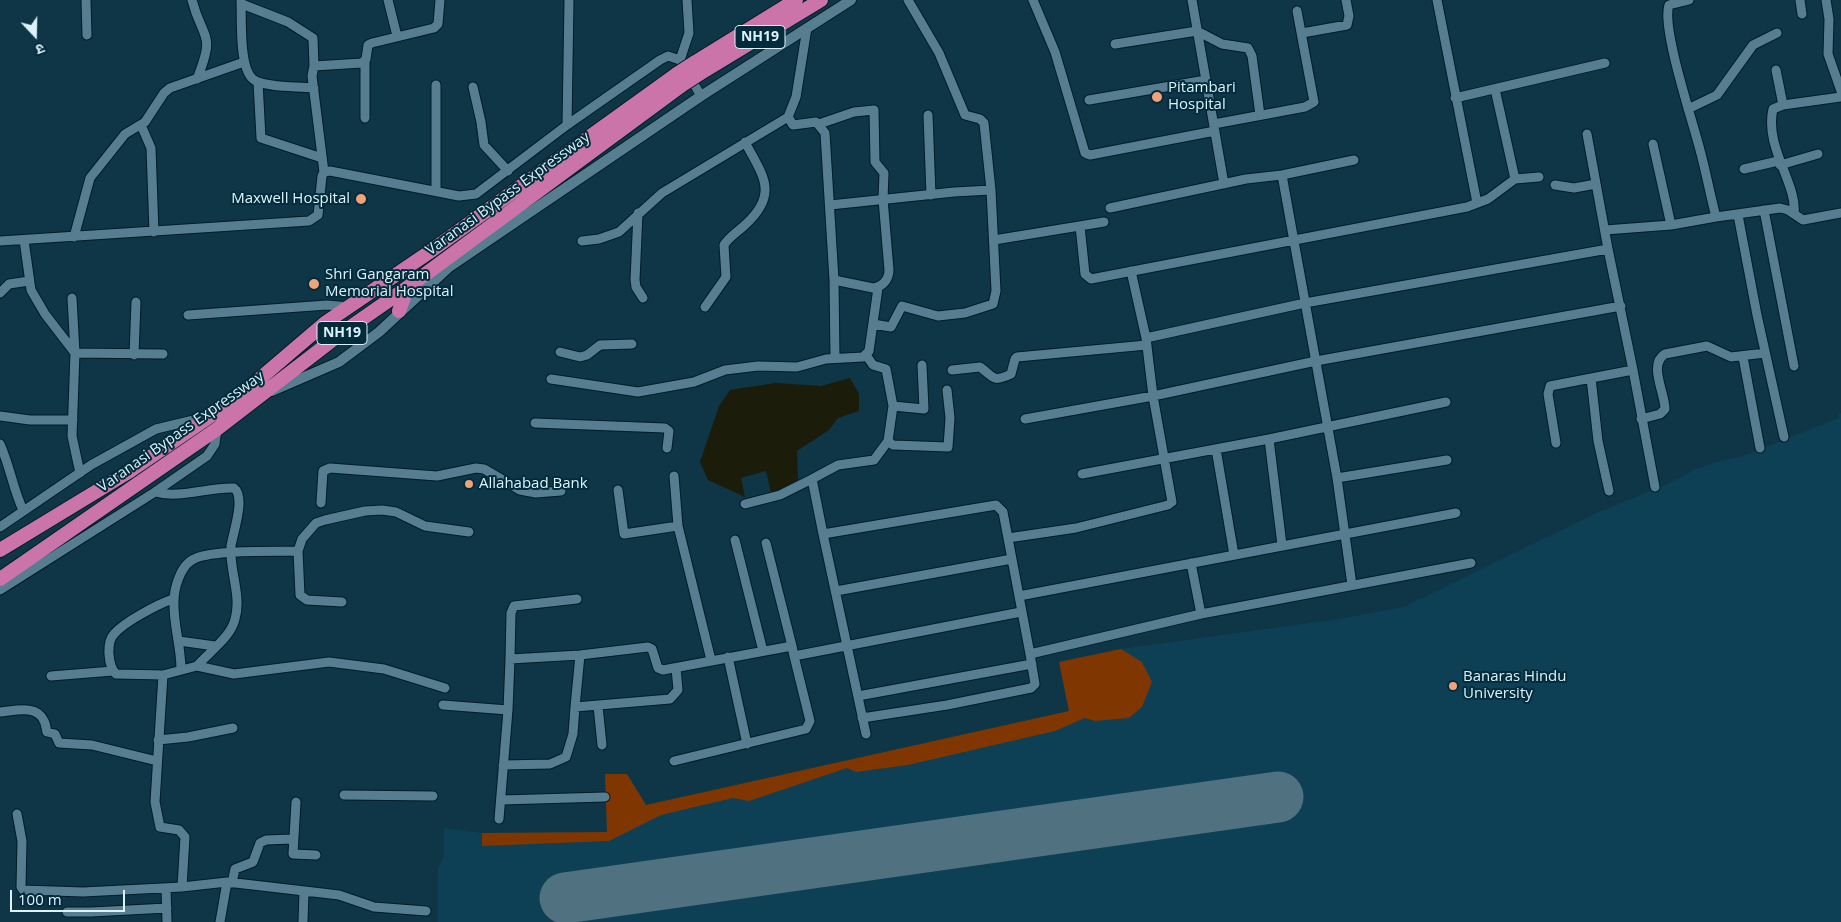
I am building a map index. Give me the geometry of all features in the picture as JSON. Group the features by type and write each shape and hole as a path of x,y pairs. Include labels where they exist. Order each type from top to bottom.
{"highway":[{"name":"Varanasi Bypass Expressway","path":"0,550 130,471 264,395 339,335 408,287 680,80 691,66 796,0"},
{"name":"Varanasi Bypass Expressway","path":"691,66 821,0"},
{"name":"Varanasi Bypass Expressway","path":"0,579 214,422 250,386 325,323 680,80"},
{"path":"399,311 408,287"}],"street":[{"path":"86,0 87,35"},
{"path":"192,0 208,41 206,55 196,78"},
{"path":"388,0 397,36"},
{"path":"365,118 365,62 368,45 436,26 440,0"},
{"path":"567,124 569,0"},
{"path":"687,0 691,66 701,96"},
{"path":"264,395 339,362 379,332 399,311 449,268 701,96 850,0"},
{"path":"873,324 891,327 902,306 938,316 965,313 993,304 996,291 991,190 984,123 980,119 965,115 939,52 908,0"},
{"path":"1033,0 1054,52 1085,153 1090,155 1260,115 1305,107 1314,102 1297,11"},
{"path":"1192,0 1224,184"},
{"path":"1302,33 1347,25 1349,16 1346,0"},
{"path":"1437,0 1477,203"},
{"path":"1689,0 1666,2 1667,14 1678,73 1716,217"},
{"path":"1800,0 1802,14"},
{"path":"1826,0 1829,19 1828,54 1841,91"},
{"path":"0,241 309,221 318,214 324,172 312,69 314,66 313,38 288,22 241,2 244,62 248,74 258,82 314,88"},
{"path":"582,241 599,239 619,232 638,213 667,190 788,117 796,97 806,28"},
{"path":"1115,44 1198,32 1222,44 1243,46 1250,51 1260,115"},
{"path":"1688,109 1716,95 1753,45 1777,33"},
{"path":"324,172 330,171 459,196 476,194 567,124 660,60 668,56 691,66"},
{"path":"74,237 90,178 126,134 141,125 151,115 164,94 170,88 244,62"},
{"path":"314,66 365,62"},
{"path":"1455,98 1605,63"},
{"path":"1776,70 1783,105"},
{"path":"1089,100 1206,80"},
{"path":"258,82 261,138 322,158"},
{"path":"436,85 436,191"},
{"path":"473,87 484,145 508,171"},
{"path":"1495,88 1515,179"},
{"path":"1794,214 1794,202 1774,144 1772,112 1776,107 1783,105 1841,97"},
{"path":"745,504 786,493 838,465 874,460 888,441 893,406 886,369 873,365 866,355 878,288 887,280 889,274 883,199 884,173 875,162 874,110 854,112 819,124 813,122 793,125 788,117"},
{"path":"928,115 931,195"},
{"path":"819,124 824,133 830,205 834,280 835,358"},
{"path":"141,125 151,148 154,232"},
{"path":"1587,134 1655,486"},
{"path":"705,308 726,277 724,245 754,217 764,202 765,180 745,142"},
{"path":"1653,144 1671,225"},
{"path":"1744,169 1818,154"},
{"path":"1110,208 1224,184 1354,160"},
{"path":"1282,174 1337,478 1352,585"},
{"path":"1080,226 1087,278 1295,240 1477,203 1500,192 1515,179 1539,177"},
{"path":"1555,185 1574,188 1596,184"},
{"path":"830,205 991,190"},
{"path":"1605,230 1671,225 1784,208 1800,219 1807,220 1841,213"},
{"path":"1764,210 1794,366"},
{"path":"638,213 634,280 643,298"},
{"path":"1738,215 1765,353 1784,437"},
{"path":"994,240 1104,222"},
{"path":"24,240 29,280 45,314 75,353"},
{"path":"952,370 980,367 989,376 996,379 1011,374 1017,357 1146,341 1305,303 1608,249"},
{"path":"1008,538 1076,528 1168,505 1172,502 1153,396 1146,341 1132,271"},
{"path":"0,293 9,284 29,280"},
{"path":"834,280 878,288"},
{"path":"72,298 75,353 74,449 80,473"},
{"path":"134,355 136,302"},
{"path":"188,315 327,305 350,307"},
{"path":"1025,419 1153,396 1316,361 1621,306"},
{"path":"560,352 583,357 600,345 632,344"},
{"path":"1641,419 1660,414 1665,409 1657,365 1660,358 1706,346 1726,356 1743,357 1765,353"},
{"path":"75,353 163,354"},
{"path":"551,379 638,392 694,382 725,370 758,366 797,367 835,358 866,355"},
{"path":"1743,357 1760,448"},
{"path":"893,406 924,409 922,364"},
{"path":"1556,443 1548,390 1555,384 1633,370"},
{"path":"1591,378 1598,441 1609,490"},
{"path":"888,441 893,445 948,447 950,418 947,390"},
{"path":"1082,474 1269,440 1446,402"},
{"path":"0,416 30,420 73,420"},
{"path":"0,527 80,473 156,429 214,422 215,444 207,456 155,492 0,590"},
{"path":"535,423 665,428 669,432 667,448"},
{"path":"1269,440 1282,545"},
{"path":"0,444 8,463 14,490 23,510"},
{"path":"1216,449 1234,555"},
{"path":"1337,478 1447,460"},
{"path":"321,503 323,471 330,468 436,476 476,468 484,469 520,490 536,493 561,491"},
{"path":"674,476 678,526 712,660"},
{"path":"812,479 866,734"},
{"path":"155,492 173,495 219,487 237,490 238,515 231,553 236,598 235,620 232,628 197,666"},
{"path":"618,490 624,534 678,526"},
{"path":"824,534 996,505 1003,512 1035,684 1030,688 947,705 862,718"},
{"path":"342,602 303,599 298,591 298,551 302,539 316,523 372,510 396,512 425,526 469,532"},
{"path":"1019,596 1456,513"},
{"path":"735,540 762,651"},
{"path":"674,761 806,729 810,726 766,543"},
{"path":"181,669 180,641 174,599 177,583 187,563 192,560 231,553 298,551"},
{"path":"836,591 1012,558"},
{"path":"1191,563 1201,614"},
{"path":"1030,654 1201,614 1471,564"},
{"path":"113,671 109,644 114,633 153,607 174,599"},
{"path":"499,819 508,710 511,613 514,606 577,599"},
{"path":"794,656 1022,612"},
{"path":"180,641 215,646"},
{"path":"510,660 580,655 648,647 652,649 658,668 662,670 792,646"},
{"path":"503,765 550,764 566,757 570,750 580,655"},
{"path":"728,658 747,744"},
{"path":"51,676 113,671 120,676 163,675 197,666 234,674 329,662 365,665 445,688"},
{"path":"858,696 1032,664"},
{"path":"575,707 670,699 678,690 676,668"},
{"path":"163,675 155,802 158,825 163,829 179,830 186,840 182,887"},
{"path":"443,705 508,710"},
{"path":"598,706 602,745"},
{"path":"0,712 25,710 34,712 44,719 47,732 55,734 59,743 92,745 157,761"},
{"path":"158,740 188,737 233,728"},
{"path":"344,795 434,796"},
{"path":"500,800 605,797"},
{"path":"296,802 292,839 293,854 316,855"},
{"path":"17,814 22,841 21,887 23,890 58,892 166,888 230,882 339,895 365,905 426,911"},
{"path":"224,921 230,882 235,868 253,862 260,843 266,840 292,839"},
{"path":"166,888 167,922"},
{"path":"303,922 304,892"},
{"path":"67,912 167,908"}],"shaded area":[{"path":"850,378 859,394 859,411 838,418 829,430 797,451 798,481 771,493 766,471 741,478 745,497 708,480 700,462 719,406 730,390 775,383 821,386"},
{"name":"Banaras Hindu University","path":"1841,413 1841,922 438,922 438,868 444,856 444,828 482,833 607,832 605,774 627,774 646,805 1069,711 1059,662 1121,649 1339,619 1404,607 1594,514 1670,483 1694,470 1720,461 1740,457 1839,418 1838,414"},
{"path":"1121,649 1142,662 1152,682 1142,707 1129,718 1095,721 1085,718 1055,731 908,765 856,772 847,768 749,801 733,798 661,815 609,841 482,846 482,833 607,832 605,774 627,774 646,805 1069,711 1059,662"}],"runway":[{"path":"565,898 1278,797"}],"place":[{"name":"Pitambari Hospital","path":"1157,97"},
{"name":"Maxwell Hospital","path":"361,199"},
{"name":"Shri Gangaram Memorial Hospital","path":"314,284"},
{"name":"Allahabad Bank","path":"469,484"},
{"name":"Banaras Hindu University","path":"1453,686"}]}
